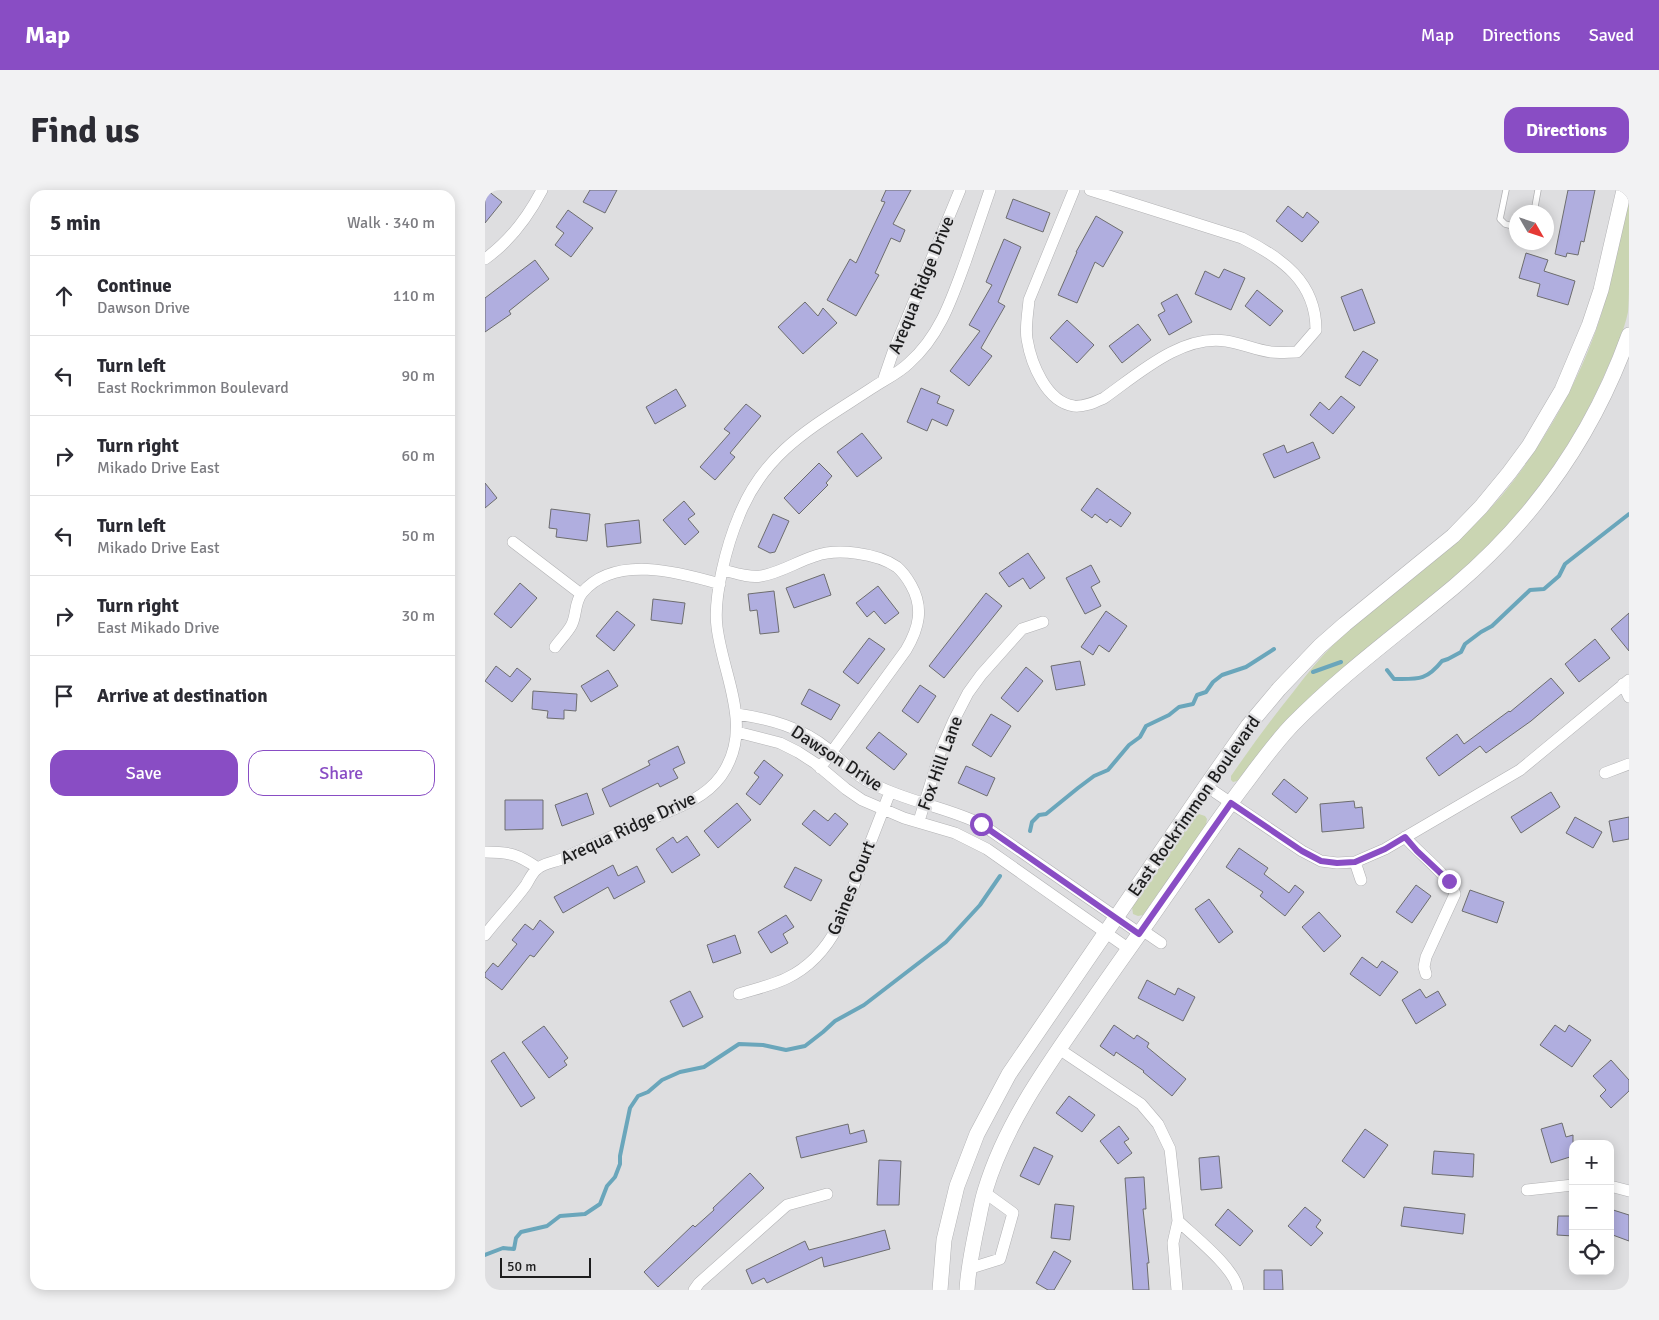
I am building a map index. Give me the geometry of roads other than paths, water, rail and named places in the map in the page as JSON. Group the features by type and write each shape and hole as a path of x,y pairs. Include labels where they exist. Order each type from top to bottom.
{"main road":[{"name":"East Rockrimmon Boulevard","path":"940,1290 944,1240 957,1186 977,1134 1009,1074 1248,726 1299,667 1345,624 1453,536 1481,507 1509,473 1544,422 1562,390 1589,326 1601,290 1624,190"},
{"name":"East Rockrimmon Boulevard","path":"967,1290 968,1269 984,1192 1005,1138 1029,1095 1059,1049 1231,803 1290,728 1340,680 1485,559 1539,501 1572,452 1607,389 1629,334"}],"street":[{"path":"485,259 496,251 527,217 543,190"},
{"name":"Arequa Ridge Drive","path":"883,380 960,190"},
{"name":"Arequa Ridge Drive","path":"485,935 538,868 561,860 680,806 702,793 720,777 728,765 733,751 737,732 737,714 717,627 716,604 723,570 738,518 747,498 761,476 778,455 797,438 909,364 931,339 942,322 952,300 990,190"},
{"path":"1074,190 1029,300 1027,317 1027,338 1038,373 1048,390 1060,400 1073,406 1095,402 1104,398 1162,358 1186,346 1211,340 1226,341 1270,352 1297,352 1316,330 1313,302 1305,287 1291,269 1277,258 1242,238 1091,190"},
{"path":"513,542 581,594"},
{"path":"723,570 759,577 775,573 816,555 838,552 872,556 897,567 906,576 918,602 919,614 914,635 906,650 832,753 819,768"},
{"path":"555,647 572,625 575,608 581,594 593,583 607,576 622,571 664,570 720,584"},
{"name":"Fox Hill Lane","path":"919,821 941,750 968,693 981,675 1023,628 1043,622"},
{"path":"1206,786 1302,851 1321,861 1337,863 1355,862 1385,849 1520,770 1626,682 1629,697"},
{"name":"Dawson Drive","path":"737,714 763,718 787,725 808,736 871,783 890,792 963,815 981,824 1116,917 1161,943"},
{"name":"Dawson Drive","path":"737,732 780,743 799,752 862,800 904,818 955,832 987,849 1129,949"},
{"path":"1605,773 1629,764"},
{"name":"Gaines Court","path":"739,994 787,978 818,955 830,941 838,926 890,792"},
{"path":"1405,837 1449,881 1455,894 1426,957 1424,967 1426,974"},
{"name":"Arequa Ridge Drive","path":"485,852 505,852 520,856 538,868"},
{"path":"1355,862 1361,880"},
{"path":"1059,1049 1141,1104 1158,1124 1170,1149 1178,1221 1173,1243 1177,1290"},
{"path":"1527,1190 1569,1185"},
{"path":"1614,1187 1629,1191"},
{"path":"968,1269 999,1259 1013,1213 984,1192"},
{"path":"695,1290 699,1284 787,1205 827,1194"},
{"path":"1178,1221 1226,1267 1237,1283 1238,1290"}],"lane":[{"path":"1506,190 1501,219 1505,224 1509,225"},
{"path":"1535,205 1538,190"}],"waterway":[{"path":"1387,670 1394,679 1416,679 1431,672 1442,661 1461,652 1465,644 1492,626 1530,590 1544,589 1559,576 1565,564 1629,514"},
{"path":"1030,831 1032,822 1039,815 1046,814 1094,776 1108,770 1129,745 1140,737 1146,726 1169,715 1179,707 1193,704 1197,695 1206,692 1213,682 1222,675 1246,667 1274,649"},
{"path":"1313,672 1341,662"},
{"path":"485,1255 503,1248 514,1249 516,1238 521,1232 547,1226 560,1216 585,1214 600,1204 607,1186 615,1177 620,1164 630,1108 638,1096 648,1092 662,1080 680,1072 704,1067 739,1044 763,1045 786,1050 805,1046 835,1021 864,1005 946,942 980,905 1000,876"}]}
